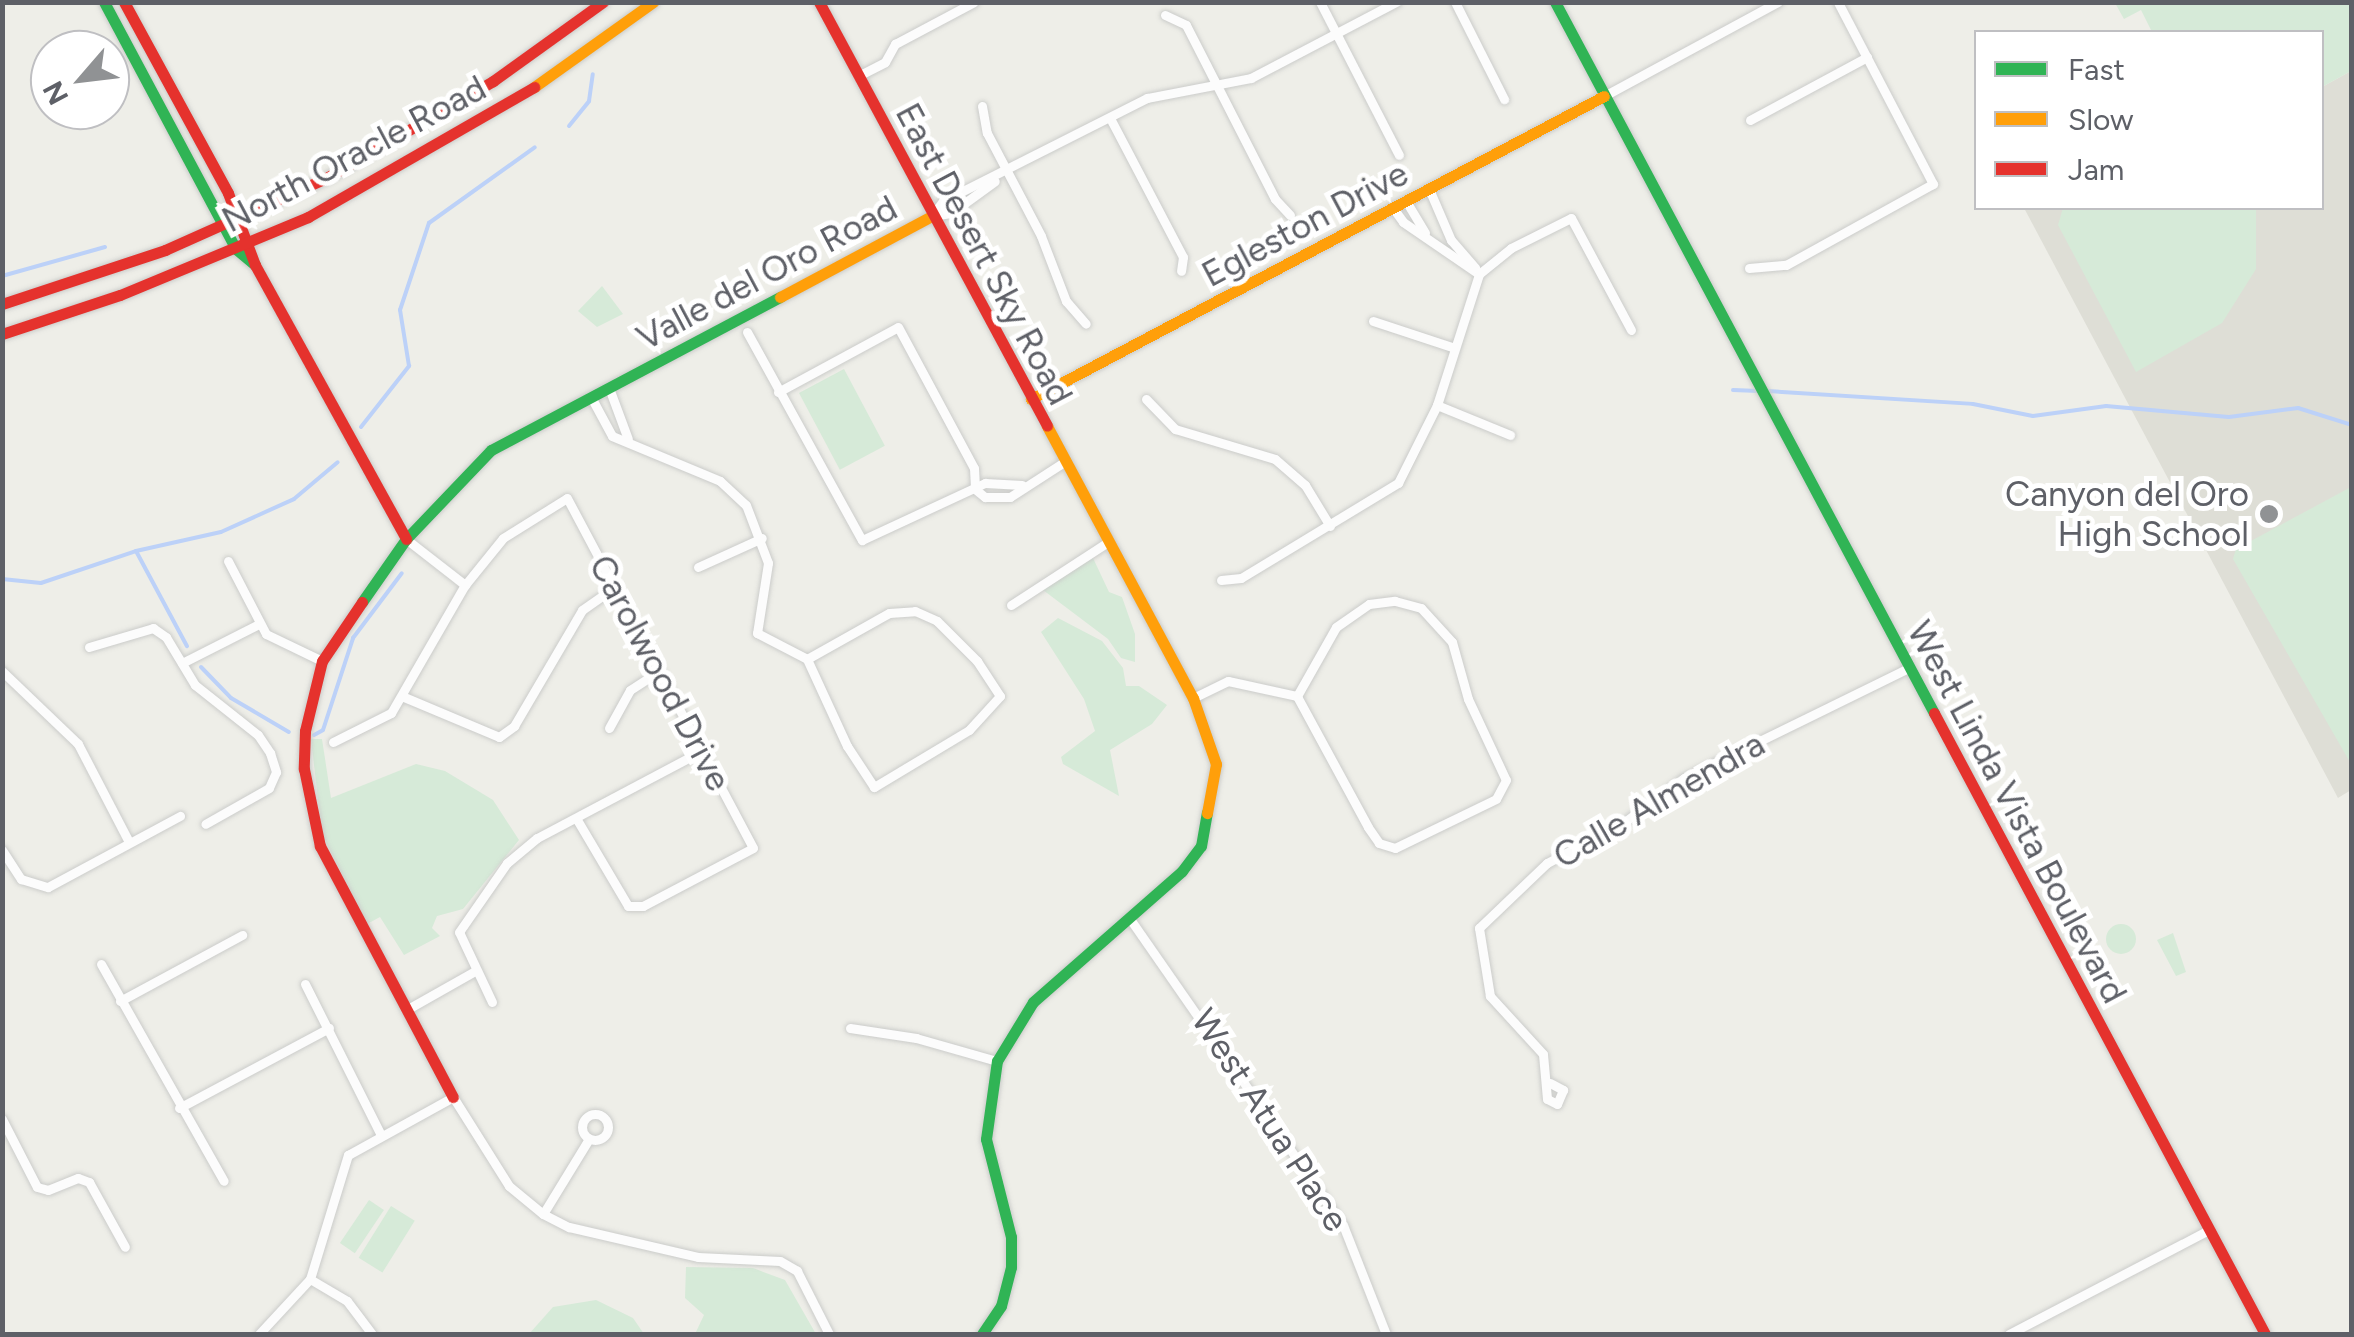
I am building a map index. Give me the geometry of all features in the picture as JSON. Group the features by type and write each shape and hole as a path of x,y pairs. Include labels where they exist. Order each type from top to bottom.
{"main road":[{"path":"104,2 236,249 255,265"},
{"path":"124,2 239,217 251,243 255,265 406,539"},
{"name":"North Oracle Road","path":"2,304 239,217 434,118 604,2"},
{"name":"North Oracle Road","path":"2,334 251,243 442,144 654,2"},
{"name":"East Desert Sky Road","path":"819,2 1193,698 1216,764 1208,822 1182,871 1033,1002 997,1061"},
{"name":"West Linda Vista Boulevard","path":"1554,2 2265,1334"},
{"path":"153,96 168,86"},
{"name":"Egleston Drive","path":"1030,400 1604,96"},
{"name":"Valle del Oro Road","path":"322,661 406,539 491,450 932,216"},
{"path":"322,661 305,732 310,809 320,846 453,1097"},
{"path":"982,1334 1000,1306 1011,1268 1011,1237 986,1139 997,1061"}],"street":[{"path":"858,76 885,62 895,44 974,2"},
{"path":"1320,2 1399,156"},
{"path":"932,216 944,201 1008,174 1155,95 1264,72 1396,2"},
{"path":"1454,2 1504,99"},
{"path":"1604,96 1778,2"},
{"path":"1749,268 1786,264 1934,184 1838,2"},
{"path":"1165,15 1186,25 1275,199 1290,216"},
{"path":"1750,120 1868,57"},
{"path":"982,106 986,133 1066,301 1086,324"},
{"path":"1110,118 1183,256 1181,271"},
{"path":"1429,189 1440,215 1479,274"},
{"path":"1406,201 1425,233"},
{"path":"1393,208 1402,222 1425,233 1479,274"},
{"path":"1425,233 1440,215"},
{"path":"1221,580 1241,578 1398,483 1437,405 1452,348 1479,274 1511,248 1571,218 1632,330"},
{"path":"1373,321 1452,348"},
{"path":"778,392 898,327 974,468 974,488"},
{"path":"747,332 862,540 974,488 1022,485"},
{"path":"610,388 628,439"},
{"path":"591,398 612,436 628,439 720,481 746,504 762,538 767,577 757,633 773,647 807,658 890,613 916,611 937,621 986,670 1000,696 968,730 874,786 847,746 807,658"},
{"path":"1146,399 1175,429 1275,458 1305,485 1330,526"},
{"path":"1437,405 1510,434"},
{"path":"974,488 985,497 1010,498 1022,485 1064,462"},
{"name":"Carolwood Drive","path":"465,585 502,538 567,498 753,848 643,906 628,909 576,818"},
{"path":"1011,604 1105,536"},
{"path":"698,567 762,538"},
{"path":"333,742 377,722 404,697 465,585 406,539"},
{"path":"228,562 257,624 322,661"},
{"path":"404,697 499,741 514,726 582,610 614,588"},
{"path":"1193,698 1228,680 1297,696 1379,843 1412,844 1504,792 1504,766 1468,699 1452,642 1421,608 1395,601 1368,604 1336,627 1297,696"},
{"path":"182,663 257,624"},
{"path":"89,647 153,628 195,685 258,735 276,772 269,788 206,824"},
{"name":"Calle Almendra","path":"1550,1084 1543,1054 1490,996 1479,928 1547,862 1623,822 1684,778 1909,668"},
{"path":"2,671 78,744 129,842"},
{"path":"608,728 630,690 658,672"},
{"path":"492,1002 456,934 507,863 576,818 703,750"},
{"path":"2,850 32,886 48,887 180,816"},
{"name":"West Atua Place","path":"1130,919 1343,1225 1386,1334"},
{"path":"120,1000 242,935"},
{"path":"101,964 179,1108 224,1181"},
{"path":"406,1010 475,971"},
{"path":"305,984 381,1135"},
{"path":"179,1108 329,1028"},
{"path":"850,1028 997,1061"},
{"path":"260,1334 310,1279 348,1155 453,1097 509,1186 543,1214 570,1227 698,1257 780,1261 796,1272 829,1334"},
{"path":"2,1120 38,1186 48,1190 78,1178 89,1182 125,1247"},
{"path":"543,1214 589,1138"},
{"path":"2009,1334 2209,1230"},
{"path":"310,1279 347,1301 372,1334"}],"shaded area":[{"name":"Canyon del Oro High School","path":"2351,71 2351,790 2338,798 2025,210 2324,210 2324,86"}],"green space":[{"path":"2115,3 2351,3 2351,71 2324,86 2324,30 2151,30 2141,10 2124,19"},
{"path":"2062,210 2256,210 2256,269 2222,323 2136,372 2058,225"},
{"path":"602,286 623,314 597,327 578,311"},
{"path":"844,369 885,446 840,470 799,393"},
{"path":"2351,487 2351,764 2233,559 2236,549"},
{"path":"1093,558 1109,592 1122,597 1135,634 1135,662 1121,658 1108,639 1043,590"},
{"path":"1058,618 1102,641 1123,668 1126,686 1139,686 1167,705 1152,724 1110,750 1119,796 1063,764 1061,757 1095,731 1084,699 1041,632"},
{"path":"311,739 322,739 331,798 416,764 445,771 493,800 519,840 463,909 437,916 432,928 440,936 404,955 380,917 367,924 322,834"},
{"path":"2121,924 2132,928 2136,939 2132,950 2121,954 2110,950 2106,939 2110,928"},
{"path":"2173,933 2186,972 2176,976 2157,940"},
{"path":"369,1200 384,1210 355,1253 340,1243"},
{"path":"391,1206 415,1221 382,1273 359,1258"},
{"path":"686,1267 753,1268 785,1280 816,1334 695,1334 704,1315 685,1298"},
{"path":"596,1300 633,1318 644,1334 529,1334 553,1307"}],"waterway":[{"path":"569,126 589,101 593,74"},
{"path":"361,427 409,366 400,310 429,223 535,147"},
{"path":"2,276 105,247"},
{"path":"1733,390 1759,391"},
{"path":"1768,391 1973,404 2033,416 2106,406 2229,417 2298,408 2352,425"},
{"path":"2,579 41,583 136,551 221,532 294,499 338,462"},
{"path":"136,551 187,646"},
{"path":"314,735 323,730 353,638 402,573"},
{"path":"201,667 231,698 289,732"}],"traffic: fast":[{"path":"104,2 236,249 255,265"},
{"path":"1555,2 1934,713"},
{"path":"362,602 406,539 491,450 780,297"},
{"path":"982,1334 1001,1306 1011,1267 1011,1237 986,1139 997,1061 1033,1002 1182,871 1201,846 1207,813"}],"traffic: slow":[{"path":"534,87 653,2"},
{"path":"1031,399 1604,96"},
{"path":"780,297 932,216"},
{"path":"1047,426 1193,698 1216,764 1207,813"}],"traffic: jam":[{"path":"124,2 228,193 255,265 406,539"},
{"path":"2,304 165,250 328,177 493,81 603,2"},
{"path":"819,2 1047,426"},
{"path":"2,334 120,295 308,217 534,87"},
{"path":"362,602 322,661 305,731 304,769 320,846 453,1097"},
{"path":"1934,713 2265,1334"}],"place":[{"name":"Canyon del Oro High School","path":"2269,514"}]}
